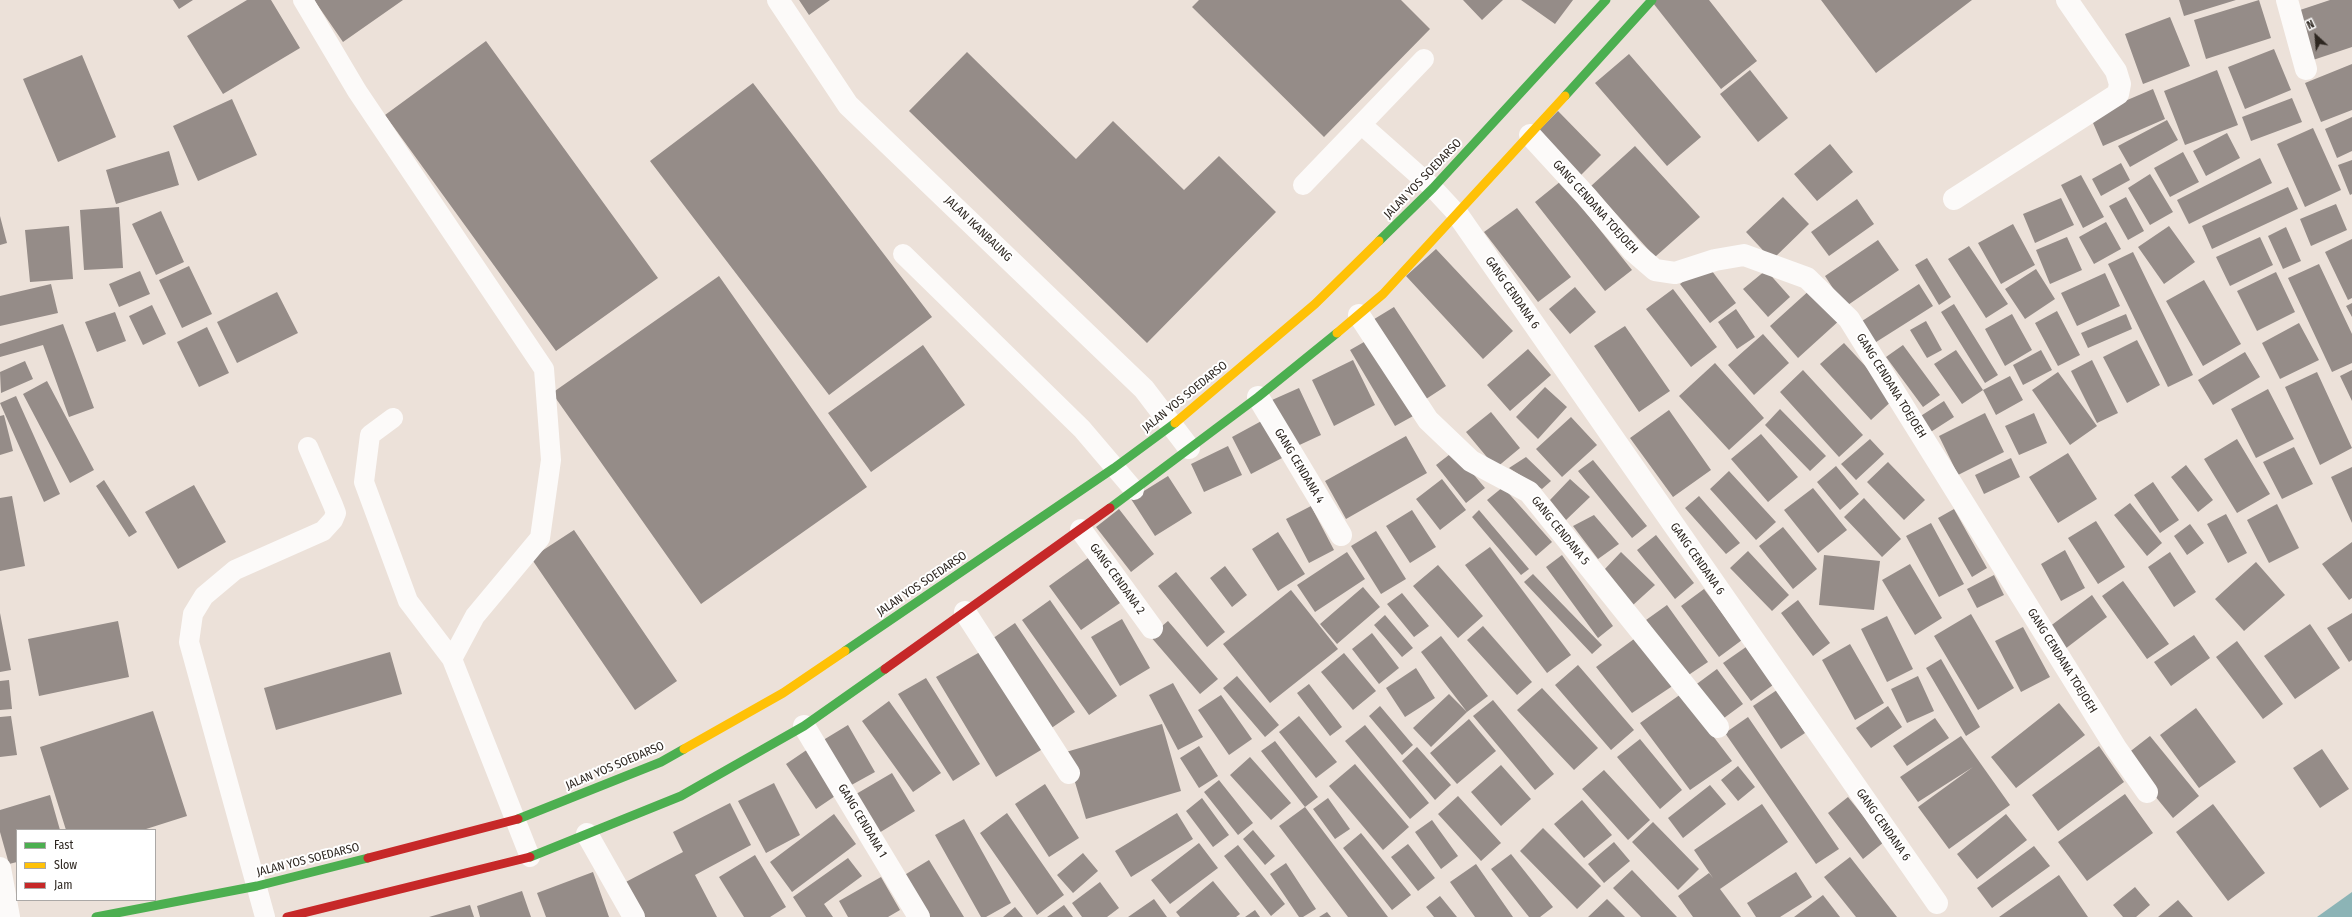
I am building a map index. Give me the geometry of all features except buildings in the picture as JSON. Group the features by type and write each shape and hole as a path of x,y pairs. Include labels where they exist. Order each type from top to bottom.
{"highway":[{"name":"JALAN YOS SOEDARSO","path":"96,917 257,886 514,820 661,762 783,693 1114,468 1172,425 1316,304 1433,188 1606,0"},
{"path":"287,917 530,857 681,796 804,726 1081,530 1258,397 1359,315 1383,294 1458,215 1652,0"}],"street":[{"name":"JALAN IKANBAUNG","path":"778,0 848,105 1144,389 1189,448"},
{"path":"1954,199 2118,94 2120,84 2116,70 2067,0"},
{"path":"2287,0 2306,69"},
{"name":"GANG CENDANA TOEJOEH","path":"1530,135 1586,196 1633,251 1655,270 1675,273 1715,260 1744,255 1807,278 1849,319 2116,748 2147,792"},
{"name":"GANG CENDANA 6","path":"1458,215 1937,903"},
{"name":"GANG CENDANA 5","path":"1359,315 1428,420 1471,461 1529,492 1718,727"},
{"name":"GANG CENDANA 4","path":"1258,397 1340,535"},
{"name":"GANG CENDANA 2","path":"1081,530 1152,628"},
{"path":"965,612 1068,773"},
{"name":"GANG CENDANA 1","path":"804,726 919,917"},
{"path":"587,834 634,917"},
{"path":"0,868 9,917"}],"lane":[{"path":"303,0 357,91 544,369 551,460 540,538 475,616 452,659"},
{"path":"1303,185 1362,125 1424,58"},
{"path":"1362,125 1433,188 1458,215"},
{"path":"903,254 1082,429 1134,490"},
{"path":"393,418 370,435 364,482 408,602 452,659 514,820 530,857"},
{"path":"265,917 189,642 193,614 204,596 235,570 323,530 333,520 336,513 308,447"}],"water":[{"path":"2352,892 2352,917 2317,917"}],"traffic: fast":[{"path":"1379,241 1433,188 1606,0"},
{"path":"1565,96 1652,0"},
{"path":"1110,508 1258,397 1337,333"},
{"path":"845,651 1114,468 1175,423"},
{"path":"530,857 681,796 804,726 885,669"},
{"path":"518,819 661,762 684,749"},
{"path":"96,917 257,886 368,858"}],"traffic: slow":[{"path":"1337,333 1383,294 1565,96"},
{"path":"1175,423 1315,304 1379,241"},
{"path":"684,749 783,693 845,651"}],"traffic: jam":[{"path":"885,669 1110,508"},
{"path":"368,858 518,819"},
{"path":"287,917 530,857"}]}
